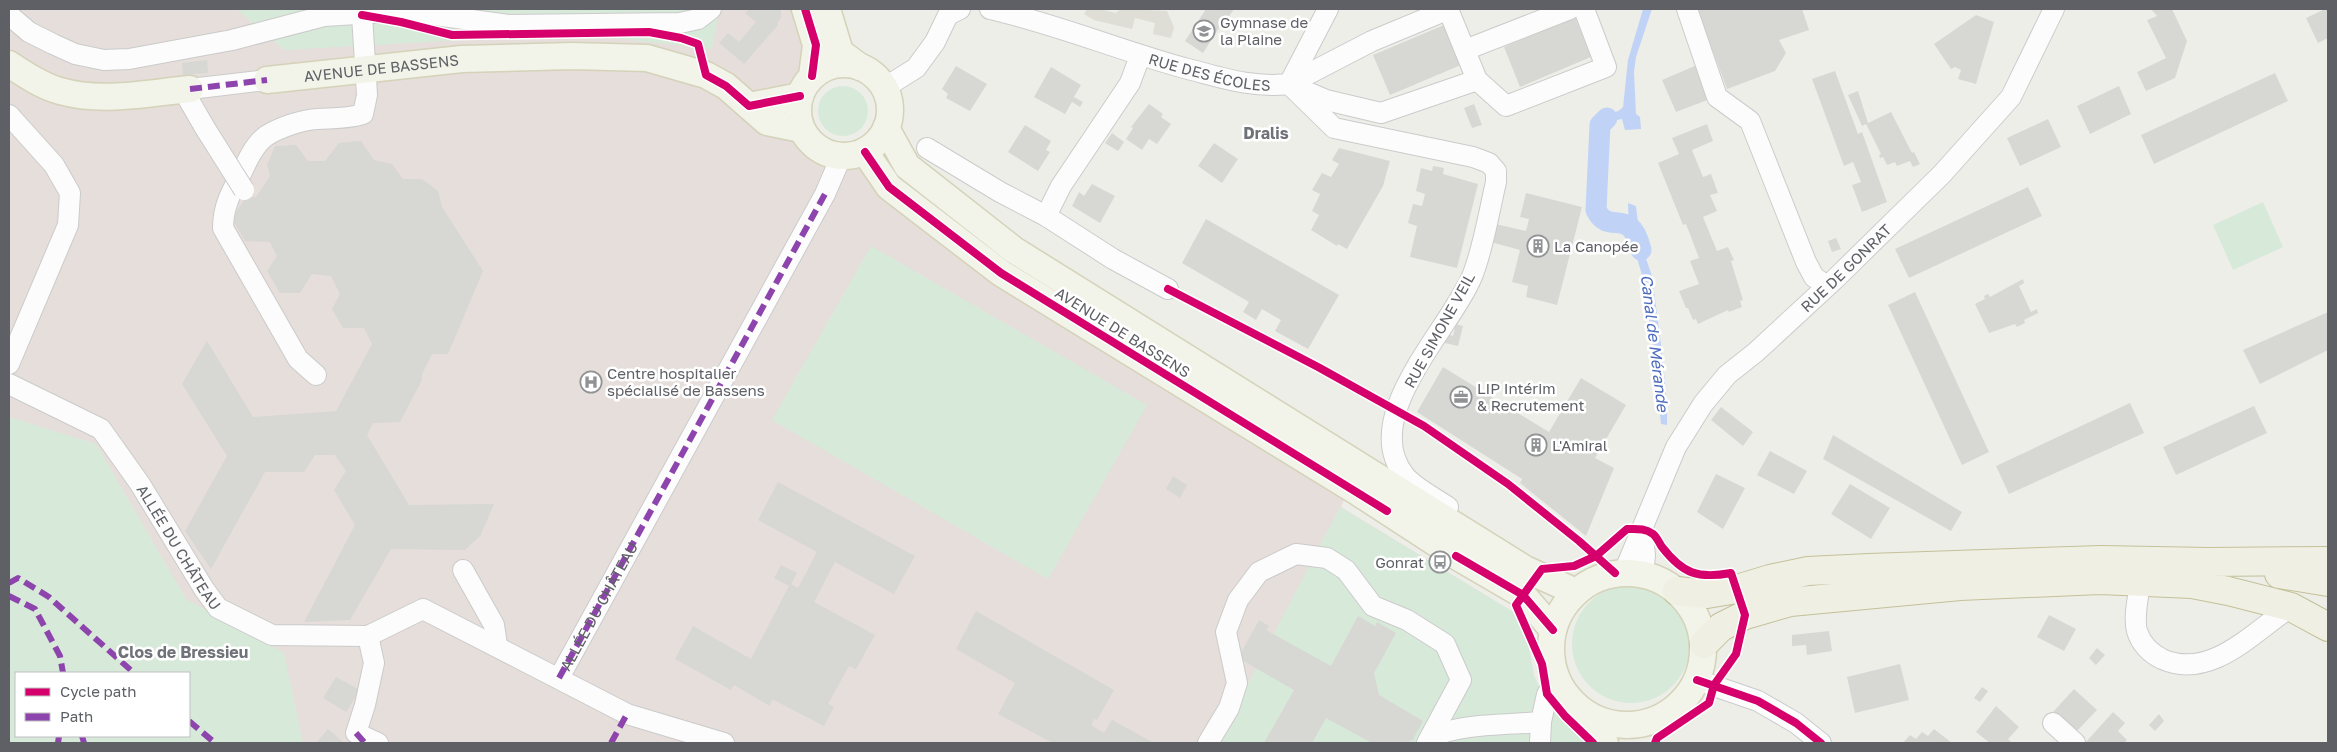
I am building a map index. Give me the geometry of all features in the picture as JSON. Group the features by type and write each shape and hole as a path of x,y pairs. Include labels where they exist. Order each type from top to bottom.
{"highway":[{"path":"1678,591 1707,594 1720,593 1808,571 2101,560 2208,562 2328,561"},
{"path":"2208,562 2328,582"},
{"path":"1704,644 1721,627 1745,615 1790,602 1960,586 2100,580 2192,584 2262,598 2291,607 2328,627"}],"main road":[{"path":"805,9 816,45 806,86 797,112 801,129 810,143 819,150 853,154 878,142 886,128 890,115 889,101 878,79 840,52 827,9"},
{"name":"AVENUE DE BASSENS","path":"266,80 490,58 647,58 706,75 726,86 767,122 801,129"},
{"name":"AVENUE DE BASSENS","path":"9,64 28,76 59,91 95,97 187,89"},
{"path":"749,106 806,86 823,69 835,65 848,64 860,67"},
{"name":"AVENUE DE BASSENS","path":"886,128 907,166 1014,250 1536,576 1576,592"},
{"name":"AVENUE DE BASSENS","path":"853,154 889,187 1000,273 1359,493 1456,556 1523,594 1553,630"},
{"path":"1633,573 1661,580 1678,591 1690,605 1700,624 1704,656 1698,680 1688,696 1674,710 1658,719 1639,734 1621,725 1602,721 1585,713 1571,701 1560,685 1553,668 1551,649 1553,630 1562,609 1576,592 1594,580 1633,573"},
{"path":"1585,713 1605,743"}],"street":[{"path":"9,15 29,32 53,44 75,54 104,60 128,59 232,40 324,16 406,11 508,25 680,23 698,19 711,9"},
{"name":"RUE DES ÉCOLES","path":"1046,216 1061,186 1130,83 1140,56 1242,83 1267,86 1289,84 1328,9"},
{"path":"1289,84 1372,41 1449,9 1477,80 1506,106 1606,67 1584,9"},
{"path":"1465,50 1570,9"},
{"path":"1686,9 1717,98 1750,120 1806,262 1814,277 1827,286"},
{"name":"RUE DE GONRAT","path":"1633,573 1645,555 1642,529 1676,447 1703,404 1727,375 1756,352 1827,286 1942,174 2011,96 2054,9"},
{"path":"999,10 1140,56"},
{"path":"884,88 916,68 935,42 950,11"},
{"path":"316,375 298,359 223,228 223,216 227,200 252,152 266,136 294,124 308,121 348,119 363,114 367,95 362,15"},
{"name":"AVENUE DE BASSENS","path":"187,89 266,80"},
{"path":"1289,84 1326,100 1381,113 1477,80"},
{"name":"RUE SIMONE VEIL","path":"1289,84 1334,128 1473,157 1489,163 1496,171 1496,182 1473,275 1395,410 1392,429 1397,462 1405,476 1483,529 1500,554"},
{"path":"187,89 205,128 244,190"},
{"path":"9,115 54,165 70,192 68,225 9,364"},
{"path":"927,148 1000,192 1046,216 1113,259 1168,289"},
{"name":"ALLÉE DU CHÂTEAU","path":"9,384 101,429 140,484 204,589 218,608 272,635 368,636 423,609 559,678 825,194 853,154"},
{"path":"1208,743 1229,708 1237,682 1226,632 1238,600 1259,572 1296,554 1327,558 1346,570 1373,606 1407,620 1445,644 1461,680 1428,741"},
{"path":"463,570 494,625 497,646"},
{"path":"2140,581 2137,629 2140,637 2152,654 2171,662 2195,663 2211,660 2226,654 2291,607"},
{"path":"368,636 374,663 365,706 356,732 378,743"},
{"path":"559,678 627,714 724,743"},
{"path":"1698,680 1758,701 1796,723 1821,743"},
{"path":"1540,743 1541,722 1547,694 1560,685"},
{"path":"1428,741 1440,732 1484,726 1541,722"},
{"path":"2053,723 2075,743"}],"shaded area":[{"name":"Centre hospitalier spécialisé de Bassens","path":"9,9 805,9 816,45 797,112 801,129 810,143 827,154 841,157 853,156 882,179 1348,491 1341,507 1515,613 1551,743 220,743 190,672 9,628"},
{"path":"1087,9 1099,9 1116,13 1121,9 1167,11 1174,27 1171,38 1153,34 1155,23 1135,18 1132,29 1094,20 1084,14"}],"green space":[{"path":"236,9 719,9 712,49 575,34 284,50"},
{"path":"843,86 852,88 863,97 868,111 866,120 857,131 843,136 834,134 823,125 818,111 820,102 829,91"},
{"path":"2263,202 2283,247 2233,270 2213,225"},
{"path":"871,246 1147,405 1048,579 772,420"},
{"path":"9,417 96,444 186,599 284,653 303,743 9,743"},
{"path":"1340,507 1515,613 1526,631 1534,675 1546,702 1592,743 1217,743"},
{"path":"1631,585 1654,589 1673,602 1686,621 1690,644 1686,667 1673,686 1654,699 1631,703 1608,699 1589,686 1576,667 1572,644 1576,621 1589,602 1608,589"}],"water":[{"path":"1643,9 1652,9 1636,57 1634,72 1636,114 1640,117 1641,129 1625,130 1622,119 1606,122 1603,125 1603,147 1600,147 1597,124 1623,107 1628,60"},
{"path":"1628,203 1636,206 1640,241 1652,276 1662,352 1667,425 1661,424 1653,344 1642,275 1629,231"}],"building":[{"path":"749,9 781,9 781,18 777,23 778,25 744,64 719,43 728,33 739,42 756,22 745,13"},
{"name":"Gymnase de la Plaine","path":"1206,9 1234,9 1226,21 1224,20 1203,53 1185,41"},
{"path":"1697,9 1802,9 1809,30 1779,40 1786,53 1775,71 1727,89"},
{"path":"2151,9 2172,9 2187,41 2175,78 2146,91 2137,72 2166,58 2147,20 2157,16"},
{"path":"2328,9 2328,38 2318,43 2306,18"},
{"path":"1976,15 1994,22 1976,84 1958,79 1961,70 1955,67 1951,69 1934,44"},
{"path":"1575,17 1591,57 1520,87 1504,47"},
{"path":"1444,25 1461,65 1390,95 1373,55"},
{"path":"207,60 208,73 183,75 182,63"},
{"path":"1697,65 1710,99 1676,112 1662,80"},
{"path":"956,66 987,84 970,111 946,98 948,94 942,89"},
{"path":"1051,67 1081,85 1074,97 1083,102 1080,107 1072,102 1065,114 1034,97"},
{"path":"1835,71 1858,134 1862,132 1887,202 1862,212 1852,185 1861,182 1853,162 1844,166 1812,79"},
{"path":"2275,73 2288,101 2154,164 2141,135"},
{"path":"2119,86 2131,114 2090,134 2077,106"},
{"path":"1858,91 1868,123 1891,112 1912,153 1914,152 1920,164 1913,167 1910,161 1897,166 1895,162 1887,165 1883,157 1880,158 1879,155 1881,154 1866,124 1862,126 1848,95"},
{"path":"1149,104 1163,114 1161,117 1171,124 1157,144 1149,139 1142,150 1126,139 1133,128 1131,127"},
{"path":"1474,104 1482,125 1472,128 1464,108"},
{"path":"2048,119 2061,147 2020,166 2007,138"},
{"path":"1707,124 1713,141 1692,150 1703,177 1711,174 1718,193 1710,195 1717,211 1703,217 1717,251 1728,247 1734,260 1731,261 1743,300 1740,301 1742,307 1729,312 1728,310 1698,324 1696,319 1693,320 1688,308 1686,308 1679,291 1699,284 1690,261 1699,258 1686,224 1683,225 1658,163 1679,154 1672,138"},
{"path":"1025,125 1051,141 1046,150 1050,152 1038,171 1008,152"},
{"path":"1112,133 1124,142 1118,151 1105,143"},
{"path":"361,141 374,160 392,164 403,179 422,179 438,191 442,207 483,271 448,354 432,354 422,374 422,380 400,422 373,423 367,435 409,505 494,504 480,536 465,550 391,549 350,620 304,622 355,525 334,490 346,471 335,455 315,455 304,472 265,472 211,569 185,531 227,456 182,384 207,341 253,417 336,411 372,344 364,328 343,328 332,309 340,294 331,276 312,274 300,293 280,293 267,271 277,256 270,242 245,241 232,219 245,198 256,197 270,176 267,165 275,146 296,145 308,161 325,161 339,143"},
{"path":"1214,143 1238,159 1222,183 1198,166"},
{"path":"1339,148 1390,161 1383,186 1347,249 1338,244 1337,246 1311,230 1319,215 1312,211 1320,194 1312,190 1322,173 1331,177 1339,164 1332,160"},
{"path":"1433,166 1444,168 1443,174 1478,184 1457,268 1410,257 1417,226 1408,223 1413,204 1422,206 1425,194 1416,191 1421,168 1432,171"},
{"path":"1092,184 1115,196 1100,223 1072,206 1079,192 1084,196"},
{"path":"2028,187 2042,216 1909,278 1895,249"},
{"name":"La Canopée","path":"1526,193 1582,207 1557,305 1526,297 1528,286 1512,282 1520,250 1487,241 1491,223 1526,231 1529,219 1520,217"},
{"path":"1206,219 1339,295 1308,349 1275,331 1281,320 1262,309 1256,320 1243,312 1249,302 1182,263"},
{"path":"1836,238 1841,249 1832,252 1828,241"},
{"path":"2023,279 2024,283 2019,286 2031,312 2037,309 2038,313 2024,320 2025,323 2017,327 2015,324 1989,333 1975,304 1985,299 1984,296 1988,294 1990,297"},
{"path":"1915,292 1989,452 1962,465 1888,305"},
{"path":"2328,312 2328,350 2260,384 2243,350"},
{"path":"1456,324 1463,326 1458,346 1445,343 1447,334 1453,336"},
{"name":"L'Amiral","path":"1443,367 1549,432 1581,378 1626,405 1595,458 1614,468 1586,536 1520,483 1522,479 1417,412"},
{"path":"2130,403 2144,433 2009,494 1996,466"},
{"path":"2254,406 2267,433 2176,475 2163,447"},
{"path":"1721,407 1753,432 1743,446 1711,420"},
{"path":"1833,435 1962,512 1951,531 1823,459"},
{"path":"1770,451 1807,471 1794,494 1757,475"},
{"path":"1716,474 1745,488 1723,529 1697,512"},
{"path":"1173,476 1187,485 1180,498 1166,489"},
{"path":"778,482 915,556 894,594 835,562 814,602 875,635 856,669 849,666 828,704 834,707 824,726 772,699 770,706 734,685 731,690 675,659 693,626 751,659 789,586 774,578 781,565 797,573 791,584 798,588 817,552 758,520"},
{"path":"1850,484 1890,508 1871,539 1831,514"},
{"path":"976,611 1114,690 1097,720 1094,719 1091,725 1104,733 1112,720 1154,743 1053,743 998,714 1015,683 956,649"},
{"path":"2049,615 2076,629 2064,651 2037,637"},
{"path":"1358,616 1375,626 1377,622 1396,633 1374,673 1379,695 1423,721 1412,741 1410,740 1408,743 1372,743 1326,718 1312,743 1264,743 1294,690 1238,658 1259,620 1269,626 1266,630 1331,666"},
{"path":"1829,631 1832,651 1807,655 1806,645 1792,646 1792,635"},
{"path":"2097,648 2105,655 2096,665 2089,658"},
{"path":"1900,664 1909,700 1855,713 1847,677"},
{"path":"336,677 360,690 346,712 323,698"},
{"path":"1982,687 1988,691 1980,702 1974,698"},
{"path":"2074,689 2097,710 2076,732 2053,712"},
{"path":"1996,706 2019,727 2008,739 2012,743 1990,743 1976,732"},
{"path":"2113,712 2125,723 2118,731 2127,740 2124,743 2087,743 2086,742"},
{"path":"2159,714 2164,721 2155,731 2149,725"},
{"path":"328,729 335,735 344,743 316,743"},
{"path":"1934,729 1952,743 1903,743 1910,735 1916,739 1922,732 1928,736"}],"waterway":[{"name":"Canal de Mérande","path":"1607,118 1600,125 1596,210 1601,218 1625,224 1631,228 1641,250"}],"marked path":[{"path":"190,89 267,80"},
{"path":"559,678 825,194"},
{"path":"9,583 18,578 49,597 133,672"},
{"path":"9,596 35,609 60,656 63,672"},
{"path":"611,743 627,714"},
{"path":"190,722 215,743"},
{"path":"356,733 365,743"},
{"path":"58,743 59,737"},
{"path":"82,737 84,743"}],"cycle path":[{"path":"805,9 816,45 812,76"},
{"path":"362,15 401,22 452,35 649,32 681,38 698,44 706,75 726,86 749,106 800,96"},
{"path":"865,152 889,187 1001,273 1387,511"},
{"path":"1168,289 1318,367 1424,426 1508,484 1579,541 1615,573"},
{"path":"1593,743 1565,716 1547,694 1542,664 1516,605 1542,569 1574,566 1596,556 1627,529 1644,530 1653,534 1662,547 1684,569 1700,575 1731,573 1745,615 1736,654 1714,685 1709,703 1657,738 1655,743"},
{"path":"1456,556 1523,595 1553,630"},
{"path":"1697,680 1758,701 1796,723 1821,743"}],"place":[{"name":"Gymnase de la Plaine","path":"1204,31"},
{"name":"La Canopée","path":"1538,246"},
{"name":"Centre hospitalier spécialisé de Bassens","path":"591,382"},
{"name":"LIP Intérim & Recrutement","path":"1461,397"},
{"name":"L'Amiral","path":"1536,445"},
{"name":"Gonrat","path":"1440,562"}],"district":[{"name":"Dralis","path":"1266,133"},
{"name":"Clos de Bressieu","path":"183,652"}]}
